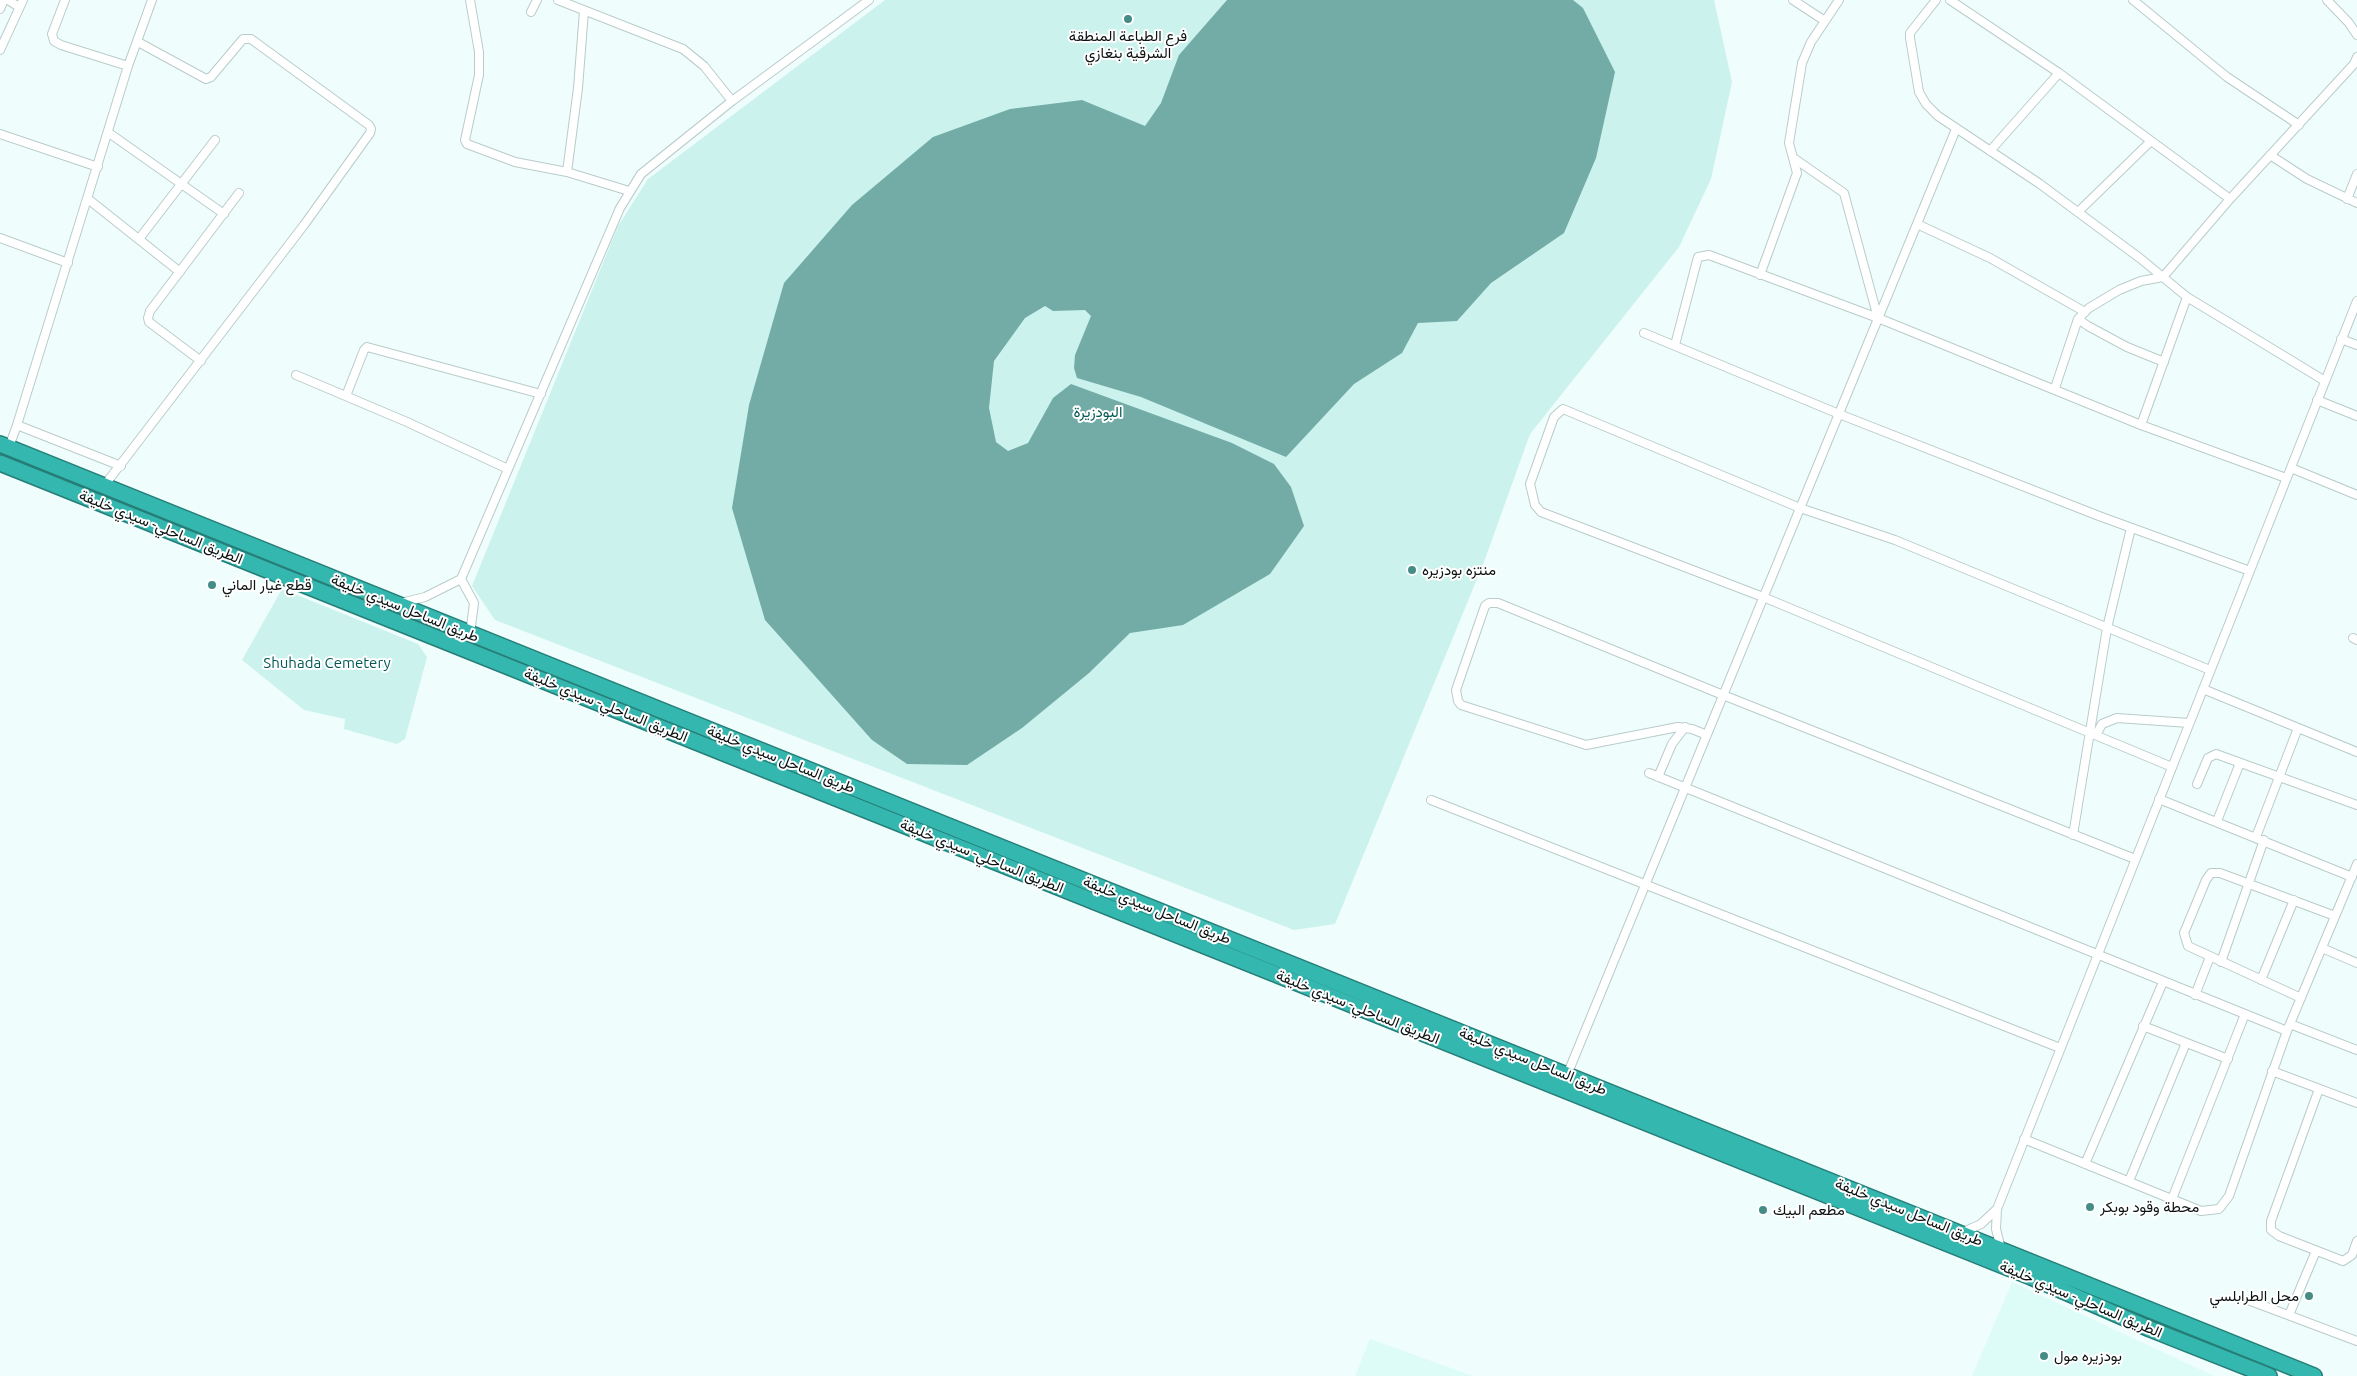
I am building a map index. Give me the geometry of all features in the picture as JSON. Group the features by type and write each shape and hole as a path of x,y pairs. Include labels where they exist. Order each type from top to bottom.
{"highway":[{"name":"طريق الساحل سيدي خليفة","path":"4,446 2314,1376"},
{"name":"الطريق الساحلي- سيدي خليفة","path":"0,463 2031,1277 2269,1376"},
{"path":"1456,1047 1462,1032"}],"street":[{"path":"0,9 4,0"},
{"path":"0,50 21,3 8,0"},
{"path":"65,0 52,34 54,41 61,45 128,66"},
{"path":"4,446 17,426 109,133 128,66 152,0"},
{"path":"470,0 479,52 479,75 465,140 467,144 515,162 567,172 629,191"},
{"path":"531,12 537,0"},
{"path":"558,0 683,49 704,66 732,101"},
{"path":"396,605 425,597 460,579 629,191 651,164 732,101 869,0"},
{"path":"1793,0 1825,21"},
{"path":"1760,275 1797,173 1795,159 1789,143 1802,64 1811,42 1839,0"},
{"path":"1936,0 1910,33 1910,46 1919,92 1926,104 1938,116 2078,212 2188,297 2324,382"},
{"path":"1950,0 2059,73 2150,142 2230,199"},
{"path":"2133,0 2227,77 2298,126"},
{"path":"2327,0 2349,23 2357,35"},
{"path":"567,172 578,88 584,11"},
{"path":"104,486 309,217 371,129 369,125 251,39 243,39 211,77 206,79 138,42"},
{"path":"2055,388 2078,318 2119,290 2141,281 2163,277 2230,199 2354,64 2357,57"},
{"path":"1990,151 2059,73"},
{"path":"1567,1074 1956,129"},
{"path":"109,133 224,214"},
{"path":"0,134 98,167"},
{"path":"138,239 215,140"},
{"path":"2078,212 2150,142"},
{"path":"2270,156 2307,179 2357,203"},
{"path":"1795,159 1844,193 1878,318"},
{"path":"2347,199 2357,174"},
{"path":"201,361 149,322 148,318 150,311 240,193"},
{"path":"88,199 180,272"},
{"path":"1917,224 1990,258 2085,312"},
{"path":"0,238 68,263"},
{"path":"1675,345 1698,257 1709,255 1878,318 2141,424 2286,478"},
{"path":"2141,424 2188,297"},
{"path":"2001,1249 1996,1229 1996,1209 2099,954 2357,301"},
{"path":"2078,318 2112,339 2164,362"},
{"path":"1644,333 1839,414 2131,528 2250,571"},
{"path":"2341,339 2357,345"},
{"path":"346,396 364,350 367,347 541,394"},
{"path":"296,375 508,469"},
{"path":"2317,400 2357,416"},
{"path":"2172,767 1764,597 1541,512 1535,505 1530,484 1554,417 1563,409 1800,508 1895,540 2210,670"},
{"path":"17,426 121,466"},
{"path":"2291,468 2357,495"},
{"path":"2073,835 2093,734 2107,628 2131,528"},
{"path":"460,579 474,602 470,634"},
{"path":"1707,735 1685,727 1586,745 1461,705 1458,701 1456,690 1485,606 1489,603 1498,602 1723,696 2135,859"},
{"path":"2203,689 2357,752"},
{"path":"2093,734 2102,724 2117,718 2189,723"},
{"path":"1658,777 1672,744 1685,727"},
{"path":"2256,837 2298,728"},
{"path":"2196,784 2210,756 2216,754 2279,778 2357,804"},
{"path":"2217,821 2240,763"},
{"path":"1649,773 1686,786 2195,995 2245,1014 2357,1050"},
{"path":"2159,799 2352,877"},
{"path":"1431,800 2060,1048"},
{"path":"2221,962 2264,840"},
{"path":"2024,1139 2201,1211 2210,1212 2225,1204 2289,1027 2357,866"},
{"path":"2301,998 2188,946 2184,938 2208,876 2216,872 2335,916"},
{"path":"2261,980 2294,900"},
{"path":"2322,948 2357,963"},
{"path":"2195,995 2210,957"},
{"path":"2085,1164 2163,982"},
{"path":"2172,1199 2245,1014"},
{"path":"2143,1026 2228,1059"},
{"path":"2129,1181 2186,1043"},
{"path":"2272,1071 2357,1103"},
{"path":"2319,1089 2270,1224 2275,1234 2342,1261 2352,1255 2357,1241"},
{"path":"1961,1233 1981,1224 1996,1209"},
{"path":"2289,1315 2316,1251"},
{"path":"2248,1300 2357,1341"}],"shaded area":[{"path":"1227,0 1573,0 1583,8 1615,72 1596,158 1564,233 1491,283 1457,321 1418,323 1402,353 1354,384 1286,457 1141,397 1077,378 1074,368 1075,355 1091,316 1085,310 1053,311 1045,306 1025,318 994,361 989,408 996,442 1008,451 1028,443 1053,398 1071,384 1232,443 1274,464 1291,487 1304,526 1270,574 1183,625 1130,633 1089,673 1022,728 967,765 907,764 872,740 765,620 732,508 749,405 784,283 852,205 933,137 1010,109 1082,100 1145,126 1161,103 1179,55"},
{"path":"2012,1282 2214,1376 1972,1376"},
{"path":"1370,1339 1473,1376 1355,1376"}],"green space":[{"name":"البودزيرة","path":"885,0 1714,0 1732,82 1711,179 1679,247 1530,434 1484,562 1335,924 1294,930 495,620 472,586 618,226 648,179"},
{"name":"Shuhada Cemetery","path":"282,589 418,644 427,657 405,739 397,744 344,729 345,719 304,710 242,660"}],"place":[{"name":"فرع الطباعة المنطقة الشرقية بنغازي","path":"1128,19"},
{"name":"منتزه بودزيره","path":"1412,570"},
{"name":"قطع غيار الماني","path":"212,585"},
{"name":"محطة وقود بوبكر","path":"2090,1207"},
{"name":"مطعم البيك","path":"1763,1210"},
{"name":"محل الطرابلسي","path":"2309,1296"},
{"name":"بودزيره مول","path":"2044,1356"}]}
